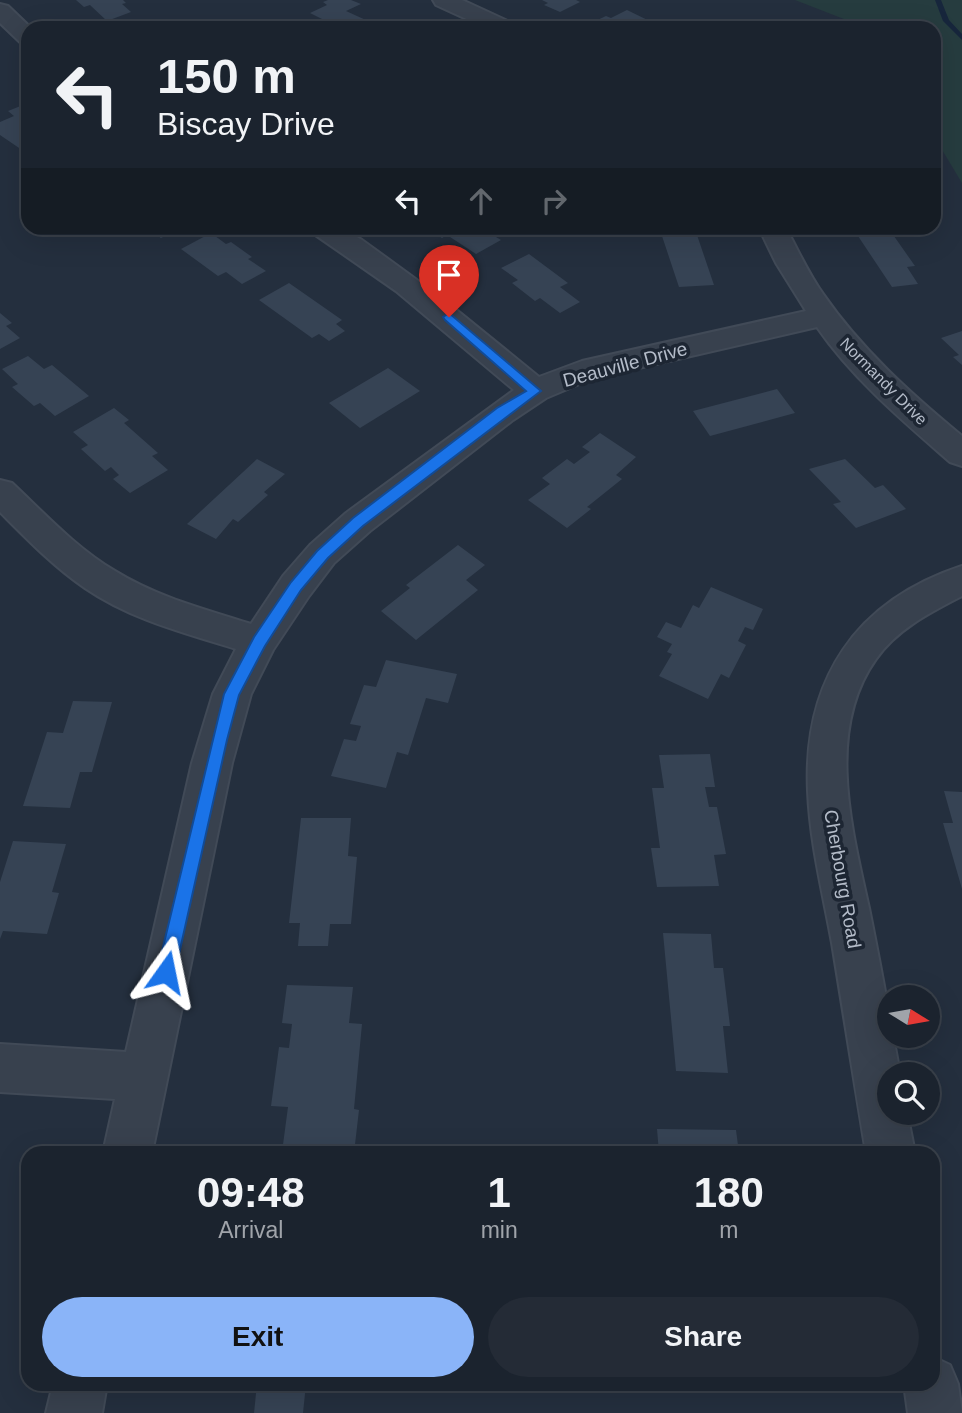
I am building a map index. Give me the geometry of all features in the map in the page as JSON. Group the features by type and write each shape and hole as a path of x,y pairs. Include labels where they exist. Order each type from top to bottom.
{"street":[{"path":"444,0 489,21"},
{"path":"1,15 21,31"},
{"path":"336,235 364,252 449,317 535,391"},
{"name":"Normandy Drive","path":"777,235 822,317 861,364 962,454"},
{"name":"Deauville Drive","path":"128,1146 212,763 232,694 259,641 296,586 323,554 358,522 502,411 535,391 582,371 638,356 822,317"},
{"path":"0,492 64,553 101,581 157,608 259,641"},
{"name":"Cherbourg Road","path":"889,1146 833,836 827,764 830,721 842,682 862,648 890,620 962,580"},
{"path":"0,1069 143,1077"},
{"path":"74,1413 79,1391"},
{"path":"931,1391 936,1413"}],"green space":[{"path":"795,0 962,0 962,183 941,148 941,21 849,21"}],"building":[{"path":"76,0 123,0 126,3 122,4 131,12 107,21 90,5 84,7"},
{"path":"351,0 361,4 346,11 368,21 326,21 310,13 327,5 323,2"},
{"path":"542,0 580,2 560,12 544,5 548,3"},
{"path":"627,10 650,21 595,21 606,16 611,18"},
{"path":"21,106 21,149 0,135 0,122 14,116 8,111"},
{"path":"207,235 214,235 226,244 231,242 252,257 248,259 266,271 242,284 226,272 218,276 181,249"},
{"path":"447,235 493,235 501,240 476,254"},
{"path":"697,235 714,285 679,287 662,236"},
{"path":"857,235 893,235 915,266 907,267 918,284 892,287"},
{"path":"529,254 568,283 560,287 580,302 560,313 540,298 535,301 512,283 518,280 501,268"},
{"path":"289,283 342,320 336,324 345,331 329,341 319,334 312,338 259,300"},
{"path":"0,313 12,323 6,326 20,338 0,349"},
{"path":"962,331 962,365 953,357 959,355 941,338"},
{"path":"28,356 44,369 52,365 89,396 55,416 40,403 34,406 12,387 18,384 2,369"},
{"path":"388,368 420,391 360,428 329,403"},
{"path":"777,389 795,413 710,436 693,411"},
{"path":"114,408 129,420 124,423 158,453 152,456 168,470 130,493 113,479 119,475 111,467 105,471 81,449 88,445 73,432"},
{"path":"600,433 636,457 616,475 622,479 587,507 591,509 567,528 528,500 550,484 542,478 567,459 574,464 590,452 582,447"},
{"path":"257,459 285,474 264,492 268,495 238,522 233,519 216,539 187,524"},
{"path":"845,459 875,488 883,485 906,509 856,528 833,504 841,502 809,469"},
{"path":"458,545 485,565 466,580 478,590 416,640 381,611 410,588 406,585"},
{"path":"711,587 763,609 753,630 745,627 738,641 746,645 729,678 721,674 708,699 659,676 672,654 667,652 672,644 657,637 666,622 681,628 693,605 699,608"},
{"path":"386,660 457,674 448,703 426,698 408,755 397,752 386,788 331,776 344,739 356,741 361,726 350,724 364,685 376,687"},
{"path":"73,701 112,702 92,772 80,772 70,808 23,806 47,732 63,733"},
{"path":"710,754 715,787 705,787 709,807 717,807 726,854 714,855 719,886 657,887 651,848 660,848 652,788 664,788 659,755"},
{"path":"944,791 962,792 962,889 943,823 953,823"},
{"path":"301,818 351,818 348,856 357,857 351,924 330,924 328,946 298,946 300,923 289,923"},
{"path":"13,841 66,844 52,892 59,893 47,934 3,931 0,939 0,882"},
{"path":"663,933 711,934 714,968 723,968 730,1026 723,1026 728,1073 676,1071"},
{"path":"287,985 353,987 349,1023 362,1024 354,1109 359,1110 355,1146 283,1146 288,1107 271,1106 279,1047 289,1048 292,1024 282,1023"},
{"path":"657,1129 736,1130 738,1146 658,1146"},
{"path":"256,1391 305,1391 303,1413 254,1413"}],"waterway":[{"path":"938,0 946,21 962,38"}],"route":[{"path":"166,972 212,763 232,694 259,641 296,586 323,554 358,522 502,411 535,391 449,317"}]}
